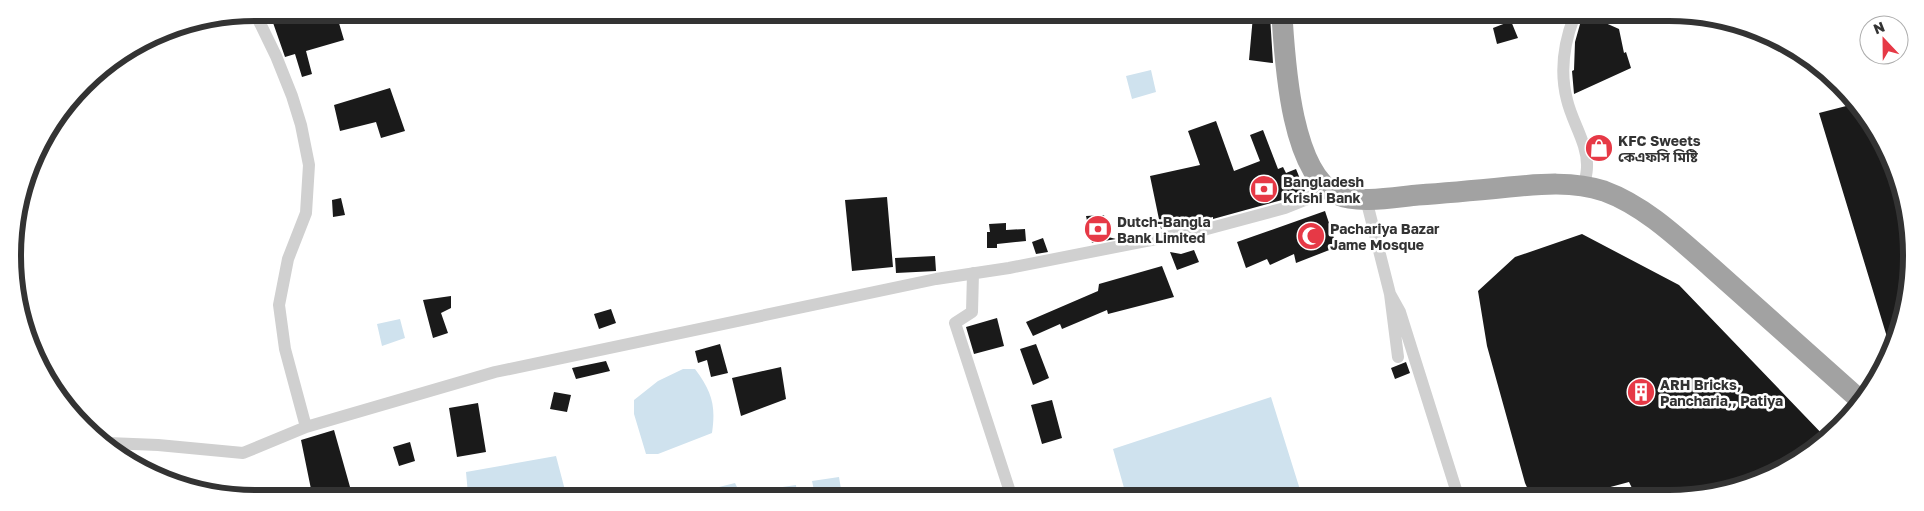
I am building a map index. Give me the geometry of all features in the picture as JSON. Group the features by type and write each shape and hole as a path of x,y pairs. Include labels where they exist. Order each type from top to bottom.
{"highway":[{"path":"1282,21 1287,78 1294,115 1305,157 1314,175 1325,188 1340,196 1366,199 1528,185 1584,186 1621,198 1659,224 1738,291 1856,396"}],"street":[{"path":"260,21 292,96 301,125 309,165 306,214 288,259 279,305 285,349 306,427"},
{"path":"1572,21 1567,34 1563,65 1567,100 1588,165 1584,186"},
{"path":"116,443 158,445 243,453 306,427 495,372 851,297 1207,229 1286,208 1305,200 1325,188"},
{"path":"1366,199 1390,294 1398,357"},
{"path":"973,273 972,312 955,323 1009,490"},
{"path":"1390,294 1400,312 1456,490"}],"water":[{"path":"1151,70 1156,92 1132,99 1126,76"},
{"path":"400,319 405,338 382,346 377,324"},
{"path":"683,369 695,369 709,392 713,407 712,433 658,454 646,454 634,414 634,400 658,381"},
{"path":"1271,397 1300,490 1125,490 1113,449"},
{"path":"556,456 565,490 468,490 466,472"},
{"path":"839,477 841,490 814,490 812,481"},
{"path":"735,483 738,490 711,490"},
{"path":"796,485 796,490 769,490"}],"building":[{"path":"272,21 338,21 344,40 306,51 312,74 302,77 295,54 285,57"},
{"path":"1253,21 1270,21 1273,63 1249,60"},
{"path":"1511,21 1518,38 1497,44 1493,28"},
{"path":"1581,21 1601,21 1619,29 1624,53 1626,52 1631,68 1574,94 1572,71 1574,70 1575,42"},
{"path":"390,88 405,131 381,138 376,122 340,131 334,105"},
{"path":"1848,105 1879,152 1895,195 1901,225 1903,256 1901,286 1895,316 1887,338 1819,113"},
{"path":"1216,121 1234,171 1260,161 1250,135 1263,130 1278,169 1283,167 1286,173 1296,169 1305,191 1282,200 1213,219 1213,217 1161,229 1150,176 1200,165 1188,131"},
{"name":"KFC Sweets কেএফসি মিষ্টি","path":"1602,136 1610,154 1595,160 1591,142"},
{"path":"887,197 893,267 852,271 845,200"},
{"path":"341,198 345,215 333,217 332,200"},
{"path":"1325,211 1337,247 1296,263 1294,254 1270,265 1267,259 1246,268 1237,242"},
{"name":"Dutch-Bangla Bank Limited","path":"1104,215 1108,237 1116,239 1092,243 1086,216"},
{"path":"1006,223 1006,230 1025,229 1026,241 997,244 997,248 987,248 987,232 990,232 989,224"},
{"name":"ARH Bricks, Pancharia,, Patiya","path":"1582,234 1679,285 1821,433 1799,450 1772,466 1729,482 1699,488 1633,490 1629,482 1599,490 1528,490 1487,346 1478,291 1515,257"},
{"path":"1043,238 1048,252 1036,254 1032,242"},
{"path":"1194,250 1199,262 1177,270 1170,252 1181,254"},
{"path":"935,256 936,271 896,273 895,258"},
{"path":"1162,266 1174,297 1108,314 1107,310 1062,329 1060,324 1033,336 1026,322 1098,291 1099,284"},
{"path":"451,296 451,308 441,313 448,333 433,338 423,300"},
{"path":"611,309 616,323 599,329 594,314"},
{"path":"997,318 1004,346 974,354 966,327"},
{"path":"720,344 728,373 711,377 707,360 698,363 695,351"},
{"path":"1036,344 1049,378 1033,385 1020,349"},
{"path":"606,361 610,371 576,379 572,368"},
{"path":"1406,362 1410,373 1395,379 1391,368"},
{"path":"781,367 786,399 741,416 732,378"},
{"path":"554,392 571,395 567,412 550,409"},
{"path":"1052,400 1062,438 1042,444 1031,405"},
{"path":"478,403 486,452 457,457 449,408"},
{"path":"334,430 351,490 311,490 301,440"},
{"path":"410,442 415,461 399,466 393,447"}],"place":[{"name":"KFC Sweets কেএফসি মিষ্টি","path":"1599,148"},
{"name":"Bangladesh Krishi Bank","path":"1264,189"},
{"name":"Dutch-Bangla Bank Limited","path":"1098,229"},
{"name":"Pachariya Bazar Jame Mosque","path":"1311,236"},
{"name":"ARH Bricks, Pancharia,, Patiya","path":"1641,392"}]}
